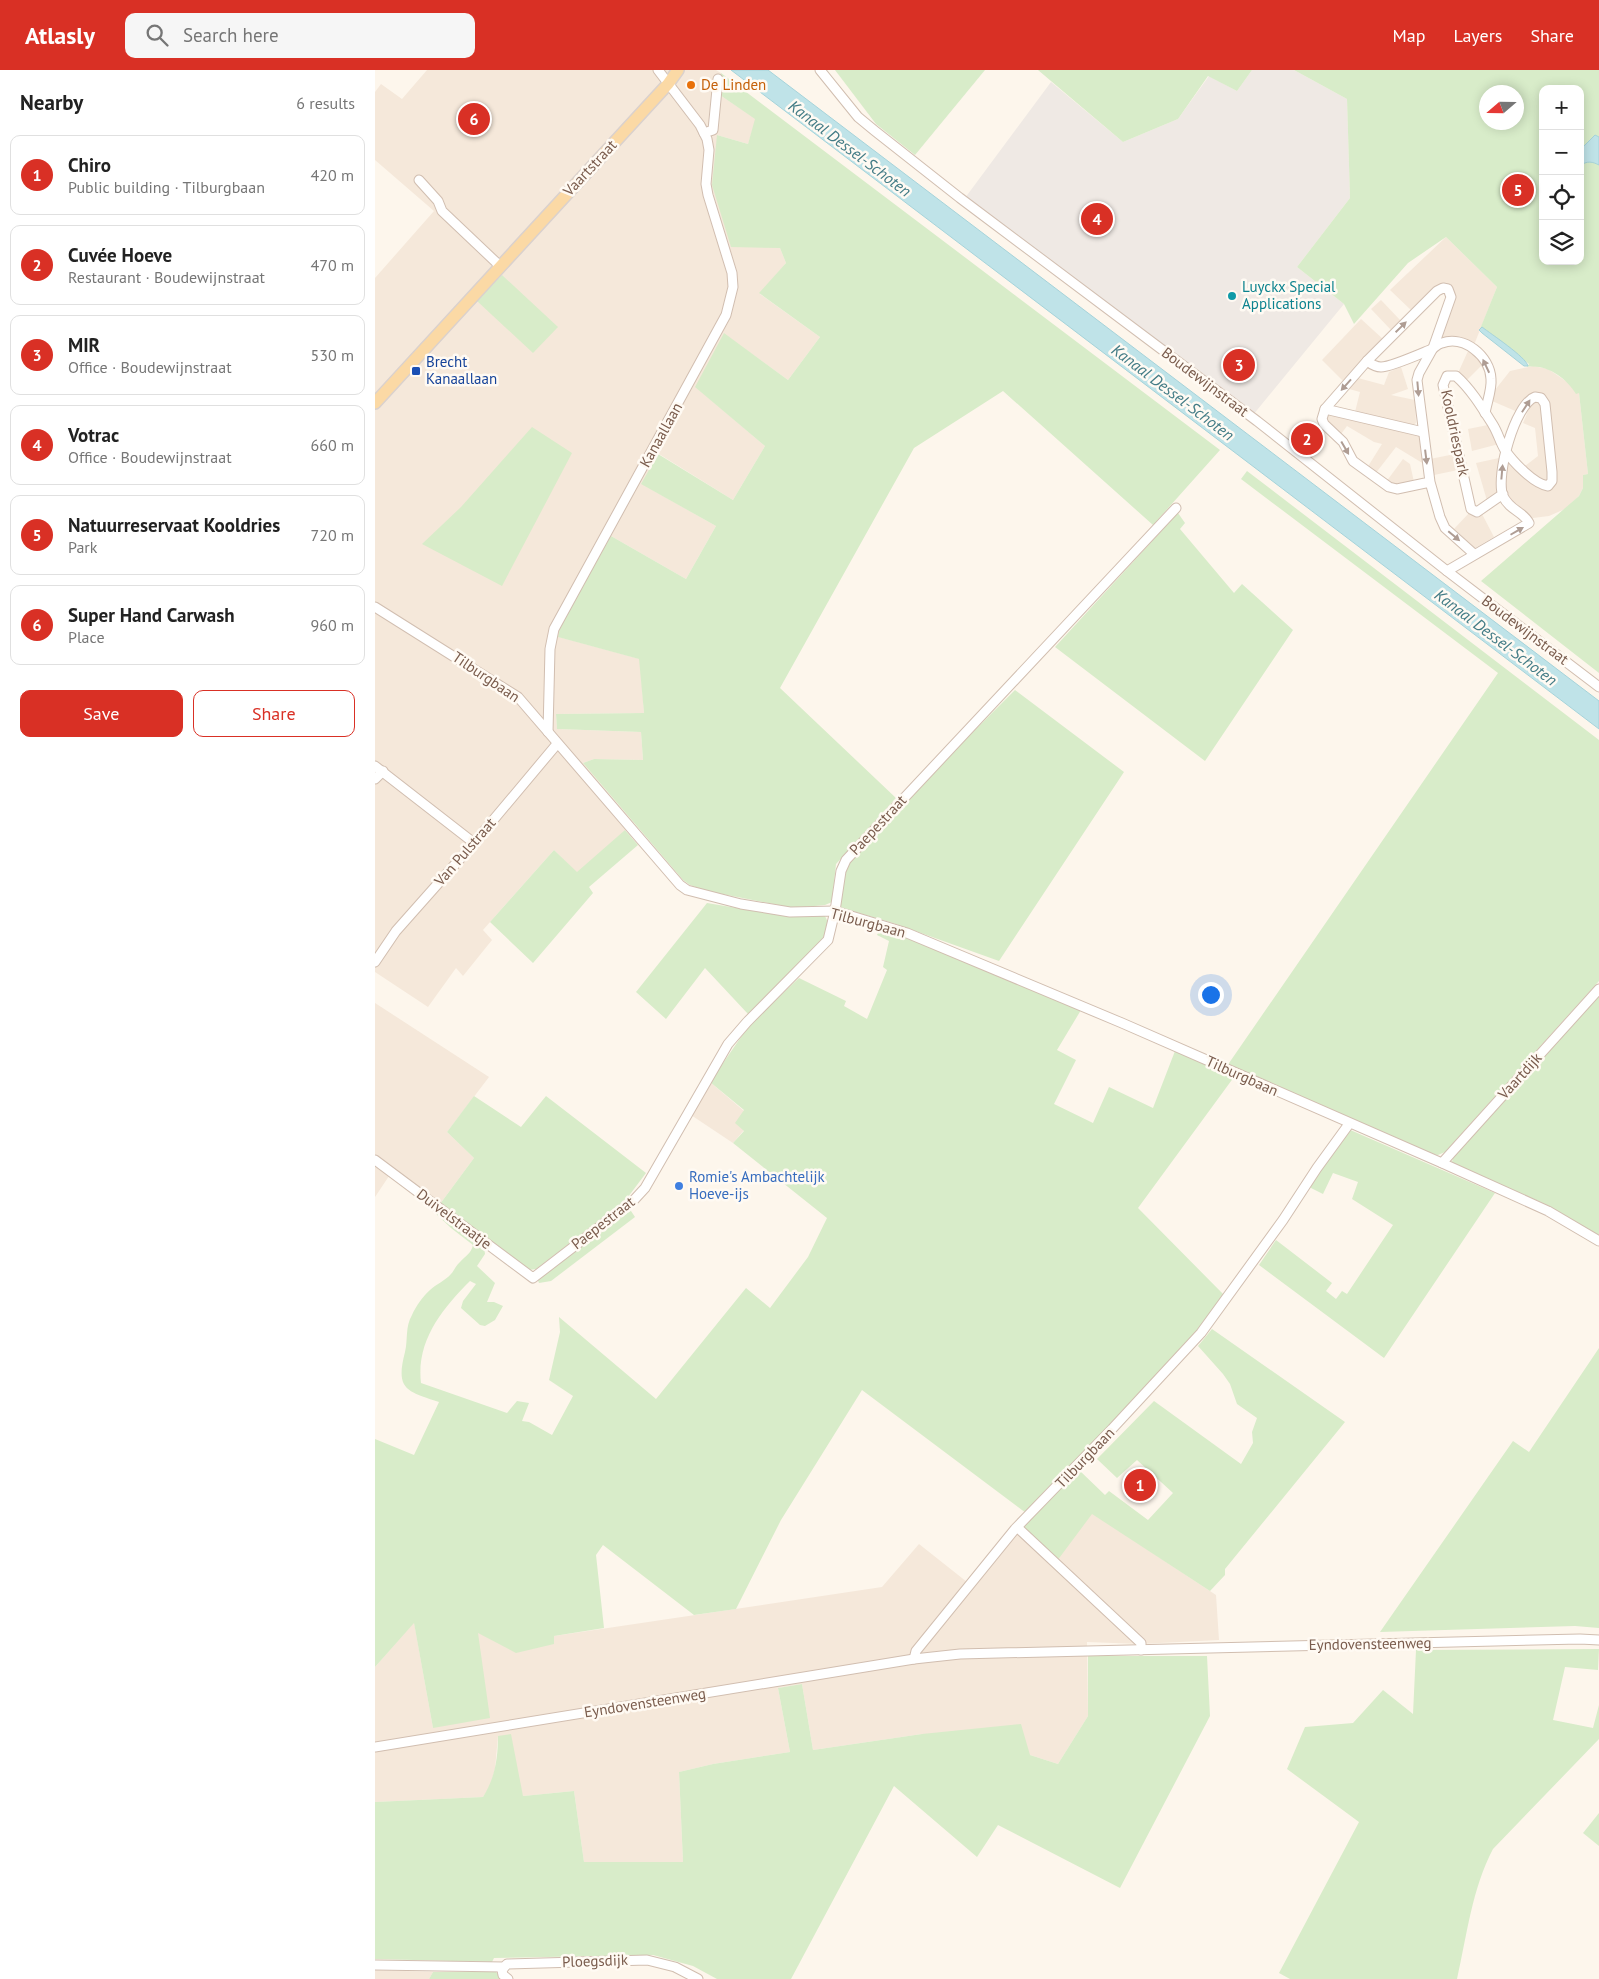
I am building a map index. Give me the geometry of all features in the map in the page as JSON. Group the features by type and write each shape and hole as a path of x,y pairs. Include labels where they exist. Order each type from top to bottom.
{"main road":[{"name":"Vaartstraat","path":"375,403 668,84 678,70"}],"street":[{"name":"Kanaallaan","path":"548,732 549,649 554,629 695,375 726,315 731,300 733,287 732,273 707,184 709,150 704,133 658,70"},
{"name":"Boudewijnstraat","path":"820,70 858,116 875,131 960,198 1257,421 1447,571 1599,687"},
{"path":"704,133 713,130 718,79"},
{"path":"419,180 438,201 442,211 500,266"},
{"name":"Kooldriespark","path":"1423,432 1325,409 1367,362 1437,290 1448,288 1451,297 1433,348 1417,380 1430,482 1440,517 1445,528 1474,554"},
{"path":"1367,362 1381,367 1391,365 1442,343 1457,341 1469,346 1480,354 1491,378 1485,413"},
{"name":"Kooldriespark","path":"1505,450 1485,413 1461,381 1456,376 1447,376 1443,385 1471,509 1477,512 1484,509 1503,494 1501,475 1505,450 1526,403 1535,398 1541,398 1545,404 1550,442 1552,481 1548,486 1539,485 1505,450"},
{"path":"1325,409 1322,418 1324,424 1343,442 1353,461 1389,487 1397,489 1430,482"},
{"path":"1447,571 1529,523 1526,517 1512,509 1503,494"},
{"name":"Paepestraat","path":"533,1278 633,1201 645,1188 728,1044 747,1022 828,940 835,911 841,870 845,860 1176,508"},
{"name":"Tilburgbaan","path":"375,607 518,697 680,885 687,890 705,896 790,912 835,911 907,933 1122,1023 1349,1124 1442,1163 1548,1211 1599,1241"},
{"name":"Van Pulstraat","path":"375,962 396,931 474,843 557,744"},
{"path":"375,766 474,843"},
{"path":"375,779 383,771"},
{"name":"Vaartdijk","path":"1442,1163 1599,989"},
{"name":"Tilburgbaan","path":"1018,1528 1201,1333 1283,1220 1349,1124"},
{"name":"Duivelstraatje","path":"375,1160 533,1278"},
{"path":"914,1658 916,1651 1018,1528 1141,1643 1141,1650"},
{"name":"Eyndovensteenweg","path":"375,1747 914,1658 960,1654 1599,1640"},
{"name":"Ploegsdijk","path":"375,1965 504,1966 512,1964 647,1960 675,1966 699,1979"},
{"path":"504,1966 503,1975 508,1979"}],"shaded area":[{"path":"427,70 716,70 721,73 720,95 756,119 748,144 717,135 780,248 786,263 760,294 820,337 788,380 724,334 696,387 765,446 733,500 659,454 642,484 716,526 686,579 611,536 561,622 559,637 640,659 644,713 556,714 557,729 641,732 643,760 594,759 583,763 634,823 577,873 554,850 483,930 492,940 463,976 456,968 428,1007 375,972 375,278 434,211 375,160 375,92 381,84 402,99"},
{"path":"1252,70 1294,70 1347,99 1350,198 1297,267 1344,304 1253,415 965,198 1051,82 1123,142 1178,119 1209,76 1237,91"},
{"path":"1446,237 1497,287 1474,345 1440,342 1456,297 1451,287 1436,286 1411,310 1390,290"},
{"path":"1381,300 1401,321 1392,331 1371,309"},
{"path":"1361,319 1384,340 1345,383 1322,360"},
{"path":"1468,351 1484,363 1466,381 1458,373"},
{"path":"1533,366 1548,369 1570,384 1576,393 1579,393 1588,474 1583,475 1583,488 1579,496 1565,509 1549,516 1533,518 1508,498 1503,482 1509,459 1540,488 1547,489 1525,466 1538,456 1535,428 1523,423 1531,404 1520,413 1492,401 1495,390 1510,371"},
{"path":"1401,367 1408,389 1391,395 1415,400 1416,423 1412,426 1355,412 1360,392 1349,389 1358,378 1384,385 1389,372"},
{"path":"1333,414 1421,435 1424,464 1396,447 1375,474 1367,468 1382,444 1374,442 1347,426 1341,434 1326,420 1327,416"},
{"path":"1488,425 1499,444 1472,451 1468,429"},
{"path":"1455,454 1458,470 1434,475 1430,459"},
{"path":"1499,458 1499,489 1496,498 1488,504 1476,463"},
{"path":"1403,459 1410,464 1414,482 1399,486 1386,482"},
{"path":"1470,512 1473,516 1482,514 1494,537 1475,548 1454,529"},
{"path":"375,1003 489,1077 447,1132 474,1158 434,1212 389,1176 375,1197"},
{"path":"710,1082 744,1111 744,1130 733,1143 691,1115"},
{"path":"1092,1513 1216,1595 1219,1640 1140,1644 1087,1642 1088,1716 1058,1764 1030,1755 922,1734 813,1750 802,1684 778,1688 790,1752 713,1764 679,1772 683,1862 584,1862 574,1791 523,1796 498,1736 495,1769 490,1786 483,1797 375,1802 375,1667 414,1622 433,1728 478,1633 554,1636 882,1587 919,1544 967,1582 1018,1518 1023,1524"},
{"path":"375,1970 433,1972 429,1979 375,1979"}],"green space":[{"path":"835,70 985,70 915,155 876,124"},
{"path":"1038,70 1252,70 1237,91 1208,76 1178,119 1123,142"},
{"path":"1294,70 1599,70 1599,673 1481,581 1579,496 1583,488 1583,475 1588,474 1579,393 1576,394 1567,383 1549,370 1527,367 1529,364 1482,327 1480,329 1497,287 1446,237 1408,263 1354,324 1344,304 1297,267 1350,198 1347,99"},
{"path":"721,73 1220,450 1153,525 1003,391 914,448 780,688 896,798 836,864 832,902 825,905 793,908 707,891 690,885 683,880 583,763 594,759 643,760 641,732 557,729 556,714 644,713 639,659 558,637 561,622 611,536 686,579 716,526 641,484 658,454 733,500 765,446 695,387 724,333 788,380 820,337 759,293 786,263 780,248 731,247 712,185 717,135 748,144 755,119 720,95"},
{"path":"502,275 558,327 533,353 477,301"},
{"path":"532,427 572,453 502,586 422,544 461,507"},
{"path":"1247,471 1599,740 1599,981 1445,1152 1438,1155 1431,1154 1227,1066 1498,673 1241,479"},
{"path":"1178,513 1185,523 1180,529 1234,593 1242,584 1293,630 1205,761 1055,647"},
{"path":"1015,690 1124,772 999,961 893,923 839,907 844,873 851,859"},
{"path":"625,830 638,845 589,887 593,893 533,963 490,922 554,850 577,872"},
{"path":"707,903 791,917 824,915 827,921 827,928 822,940 748,1014 705,968 666,1019 636,992"},
{"path":"880,928 957,957 1081,1010 1057,1050 1076,1060 1054,1104 1093,1123 1109,1087 1153,1108 1175,1051 1234,1077 1138,1208 1225,1296 1207,1323 1026,1513 862,1390 781,1520 736,1609 694,1615 603,1545 596,1555 604,1628 554,1636 554,1644 516,1653 478,1633 490,1718 433,1728 414,1623 375,1667 375,1439 414,1455 439,1402 419,1395 406,1387 403,1382 402,1365 408,1324 422,1298 451,1274 470,1252 473,1245 434,1212 436,1209 484,1246 485,1254 477,1266 495,1283 487,1302 494,1302 503,1306 495,1320 485,1326 480,1325 461,1308 463,1301 476,1284 470,1281 450,1303 433,1327 423,1353 421,1383 507,1413 517,1401 529,1403 522,1421 529,1422 552,1435 573,1396 549,1380 560,1332 559,1317 656,1399 746,1288 770,1308 808,1257 827,1218 733,1143 744,1131 735,1123 744,1110 710,1082 750,1024 799,978 846,1001 844,1006 867,1019 887,970 883,967 889,941 877,935"},
{"path":"1599,995 1599,1235 1541,1202 1455,1166 1452,1162 1453,1158"},
{"path":"474,1096 521,1127 546,1096 646,1173 625,1201 536,1269 529,1270 440,1204 474,1158 447,1132"},
{"path":"1348,1129 1495,1193 1384,1358 1259,1265 1276,1240 1332,1283 1326,1291 1336,1299 1342,1291 1347,1294 1393,1225 1352,1199 1358,1182 1333,1173 1323,1194 1311,1188 1311,1184"},
{"path":"629,1208 635,1217 551,1281 539,1283 537,1278"},
{"path":"1212,1329 1345,1422 1225,1569 1225,1575 1210,1591 1092,1514 1057,1561 1023,1529 1023,1524 1079,1470 1105,1495 1109,1491 1148,1520 1173,1493 1137,1460 1117,1478 1097,1459 1154,1401 1241,1464 1253,1443 1252,1432 1257,1418 1237,1404 1230,1384 1198,1346"},
{"path":"1599,1348 1599,1628 1575,1626 1380,1632 1513,1441 1529,1452"},
{"path":"1599,1649 1598,1670 1565,1667 1553,1720 1593,1728 1599,1705 1599,1739 1493,1849 1475,1896 1457,1979 1290,1979 1279,1973 1359,1822 1287,1769 1305,1727 1353,1723 1383,1690 1413,1714 1416,1650"},
{"path":"1088,1656 1207,1656 1210,1716 1120,1888 998,1825 977,1857 894,1786 791,1979 717,1979 693,1966 653,1955 494,1958 492,1962 375,1959 375,1802 483,1797 495,1768 498,1736 511,1734 523,1796 574,1791 584,1862 683,1862 679,1772 713,1764 790,1752 778,1688 802,1684 813,1750 922,1734 1021,1724 1030,1755 1058,1764 1088,1716"},
{"path":"1599,1813 1599,1846 1583,1833"},
{"path":"433,1972 496,1972 502,1979 429,1979"}],"water":[{"name":"Kanaal Dessel-Schoten","path":"731,70 768,70 1599,701 1599,729"},
{"path":"1595,135 1599,137 1599,165 1590,162 1584,164 1584,146"},
{"path":"1482,327 1515,352 1528,366 1524,366 1482,333 1479,330"}],"place":[{"name":"De Linden","path":"691,85"},
{"name":"Super Hand Carwash","path":"474,119"},
{"name":"Natuurreservaat Kooldries","path":"1518,190"},
{"name":"Votrac","path":"1097,219"},
{"name":"Luyckx Special Applications","path":"1232,296"},
{"name":"MIR","path":"1239,365"},
{"name":"Brecht Kanaallaan","path":"416,371"},
{"name":"Cuvée Hoeve","path":"1307,439"},
{"name":"Romie's Ambachtelijk Hoeve-ijs","path":"679,1186"},
{"name":"Chiro","path":"1140,1485"}]}
